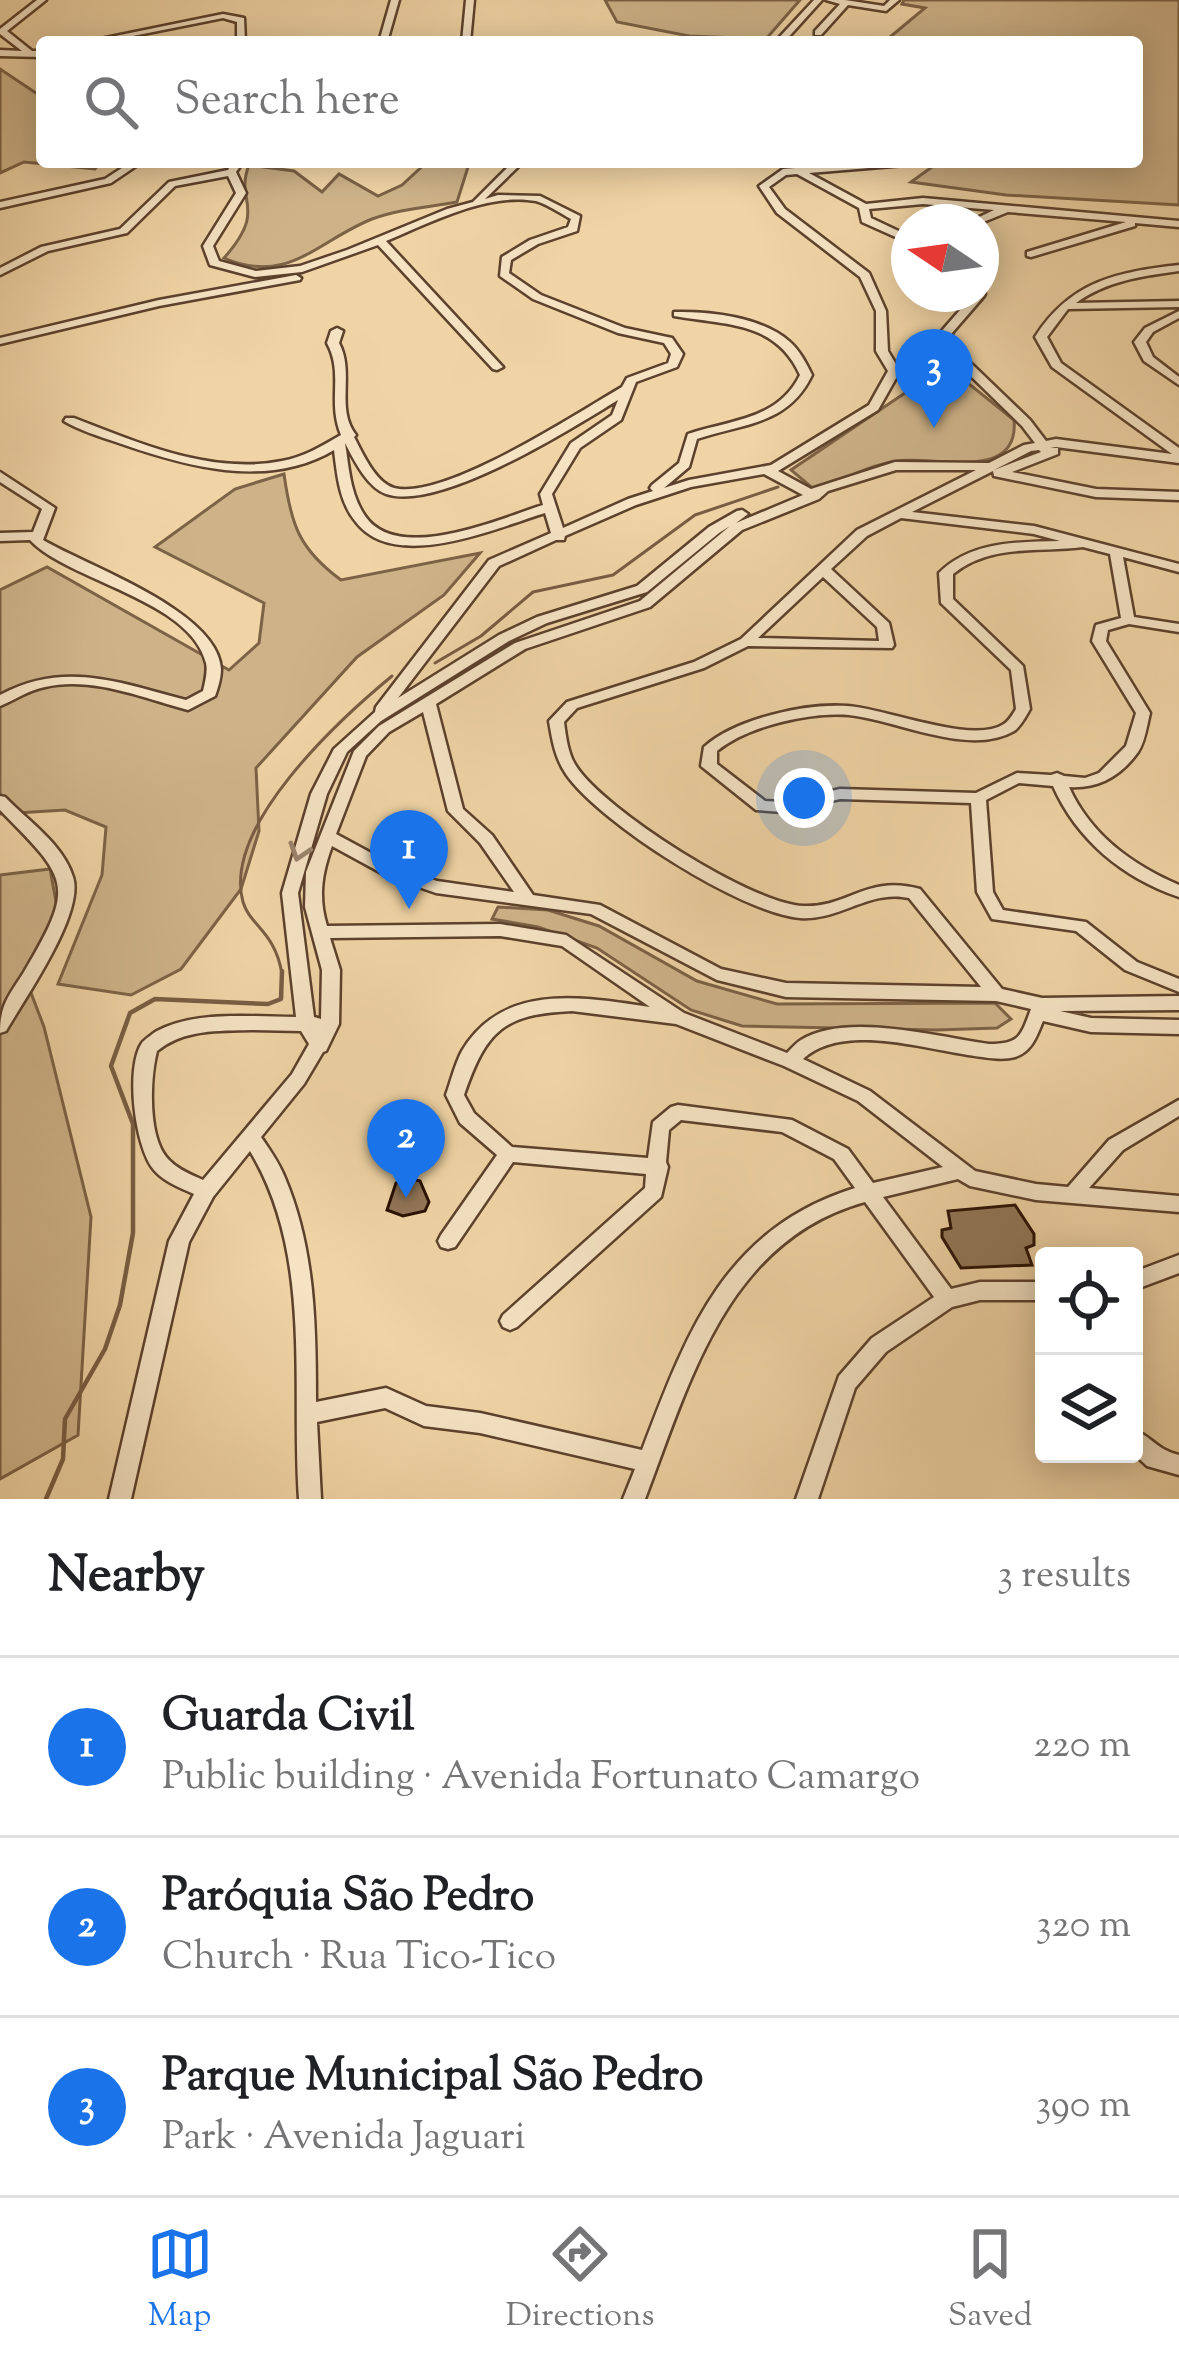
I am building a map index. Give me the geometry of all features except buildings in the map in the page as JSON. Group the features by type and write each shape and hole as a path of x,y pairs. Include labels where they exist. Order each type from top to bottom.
{"street":[{"path":"28,52 2,31 42,0"},
{"path":"385,36 395,0"},
{"path":"467,36 470,0"},
{"path":"785,36 818,0"},
{"path":"830,0 886,9 895,0"},
{"path":"818,33 845,4"},
{"path":"120,36 223,16 241,20 241,36"},
{"path":"0,53 36,53"},
{"path":"0,205 108,181 127,168"},
{"path":"0,272 45,249 123,231 172,184 231,168"},
{"path":"235,168 241,193 210,238 214,263 254,274 320,263 477,202 524,196 567,209 576,218 573,229 518,250 502,269 509,280 537,297 578,308 622,331 671,343 677,358 673,365 634,378 617,417 574,446 550,480 546,494 559,537"},
{"path":"477,202 512,168"},
{"path":"632,502 689,484 768,471 874,407 894,371 882,351 881,311 866,275 781,211 765,189 770,178 834,168"},
{"path":"798,171 863,207 872,224 891,232"},
{"path":"863,207 900,201 1179,224"},
{"path":"999,212 1008,208"},
{"path":"1031,254 1137,222"},
{"path":"380,241 497,367"},
{"path":"0,341 159,303 308,276 322,270 320,263"},
{"path":"1179,268 1113,278 1078,294 1041,337 1047,355 1179,457"},
{"path":"1067,306 1179,304"},
{"path":"964,312 949,328 947,347 1021,418 1043,447 1054,484"},
{"path":"376,718 482,574 511,555 632,502 677,474 690,457 692,437 772,413 800,394 806,375 796,351 779,336 678,314"},
{"path":"1179,314 1149,330 1140,342 1148,359 1179,382"},
{"path":"337,331 333,343 345,360 341,414 345,439 340,469 361,528 384,541 422,541 551,507"},
{"path":"345,439 380,486 407,494 533,448 625,390"},
{"path":"1021,418 1043,447"},
{"path":"70,421 151,452 228,466 298,463 345,439"},
{"path":"935,496 1043,447 1179,457"},
{"path":"997,994 914,893 885,888 840,908 782,909 635,830 572,773 555,725 572,705 699,665 746,642 862,533 1043,447"},
{"path":"119,1499 179,1241 206,1191 320,1046 330,1024 331,970 312,892 337,805 359,754 384,729 536,639 630,612 737,527 815,493 895,466 998,469 1096,493 1179,496"},
{"path":"930,466 950,471 998,469"},
{"path":"768,471 815,493"},
{"path":"950,471 958,479 956,485"},
{"path":"0,476 49,508 37,540"},
{"path":"903,515 1021,528 1179,568"},
{"path":"0,537 37,540 156,602 205,644 215,677 202,702 188,705 105,681 70,677 0,700"},
{"path":"1079,544 987,551 967,557 946,574 946,600 1018,668 1023,709 1012,726 972,733 853,711 820,711 744,729 709,750 709,766 761,806 840,794 977,798 1017,778 1096,781 1114,770 1133,748 1142,708 1098,634 1104,625 1128,620 1179,628"},
{"path":"1116,554 1128,620"},
{"path":"1149,564 1179,579"},
{"path":"746,642 887,645 884,626 822,568"},
{"path":"320,1046 306,1024 290,893 319,794 341,749 376,718 521,629 665,581"},
{"path":"428,702 456,811 487,839 526,899"},
{"path":"1057,778 1073,816 1091,838 1179,891"},
{"path":"319,794 337,805"},
{"path":"977,798 985,892 998,915 1080,926 1131,966 1179,986"},
{"path":"0,801 62,872 68,888 59,919 0,1026"},
{"path":"327,836 412,881 593,909 717,974 786,990 997,994 1091,1025 1179,1028"},
{"path":"323,932 533,932 591,954 678,1018"},
{"path":"659,1167 508,1154 467,1118 455,1095 467,1059 504,1016 538,1002 678,1018 790,1060 864,1096 959,1172 1008,1188 1179,1204"},
{"path":"1039,1009 1179,1003"},
{"path":"790,1060 812,1040 843,1035 1013,1051 1025,1042 1039,1009"},
{"path":"206,1191 159,1165 146,1125 149,1047 159,1036 197,1027 330,1024"},
{"path":"1075,1191 1116,1144 1179,1107"},
{"path":"510,1321 648,1198 658,1182 658,1134 669,1115 695,1112 763,1120 808,1134 841,1154 947,1299"},
{"path":"251,1136 278,1171 290,1213 302,1288 310,1499"},
{"path":"448,1241 508,1154"},
{"path":"634,1499 689,1353 727,1292 780,1235 808,1215 959,1172"},
{"path":"1143,1278 1179,1264"},
{"path":"807,1499 845,1383 879,1345 947,1299 980,1291 1035,1291"},
{"path":"306,1414 386,1398 424,1416 480,1423 649,1462"},
{"path":"1143,1448 1156,1459 1179,1465"}],"shaded area":[{"path":"605,0 800,0 769,36 689,36 617,22"},
{"path":"904,0 1179,0 1179,205 1006,195 911,182 931,168 1143,168 1143,36 891,36 925,8 902,4"},
{"path":"0,69 36,93 36,163 24,162 0,173"},
{"path":"248,168 294,171 322,192 339,174 378,196 402,185 420,168 468,168 457,202 372,219 284,264 246,265 224,258 248,216"},
{"path":"938,369 958,375 1014,420 1012,440 1003,453 970,462 887,463 816,491 791,470 905,393 918,374"},
{"path":"284,474 299,534 315,558 341,580 480,553 444,595 357,657 256,768 259,831 241,889 181,969 131,995 58,984 102,875 106,827 65,810 0,814 0,590 47,567 229,670 259,643 264,603 155,547 235,489"},
{"path":"50,869 57,907 25,977 44,1027 91,1217 78,1435 0,1479 0,875"},
{"path":"498,907 548,910 599,926 697,981 777,1004 995,1003 1011,1019 997,1028 937,1030 742,1026 691,1010 597,948 538,927 492,919"}],"waterway":[{"path":"435,663 481,636 533,592 613,575 695,515 778,487"},
{"path":"282,974 274,948 243,902 241,872 250,841 267,808 316,746 392,676"},
{"path":"46,1499 63,1459 65,1419 105,1349 120,1305 133,1233 133,1124 111,1066 130,1013 155,999 268,1004 281,999 282,974"}],"place":[{"name":"Parque Municipal São Pedro","path":"934,428"},
{"name":"Guarda Civil","path":"409,909"},
{"name":"Paróquia São Pedro","path":"406,1198"}]}
